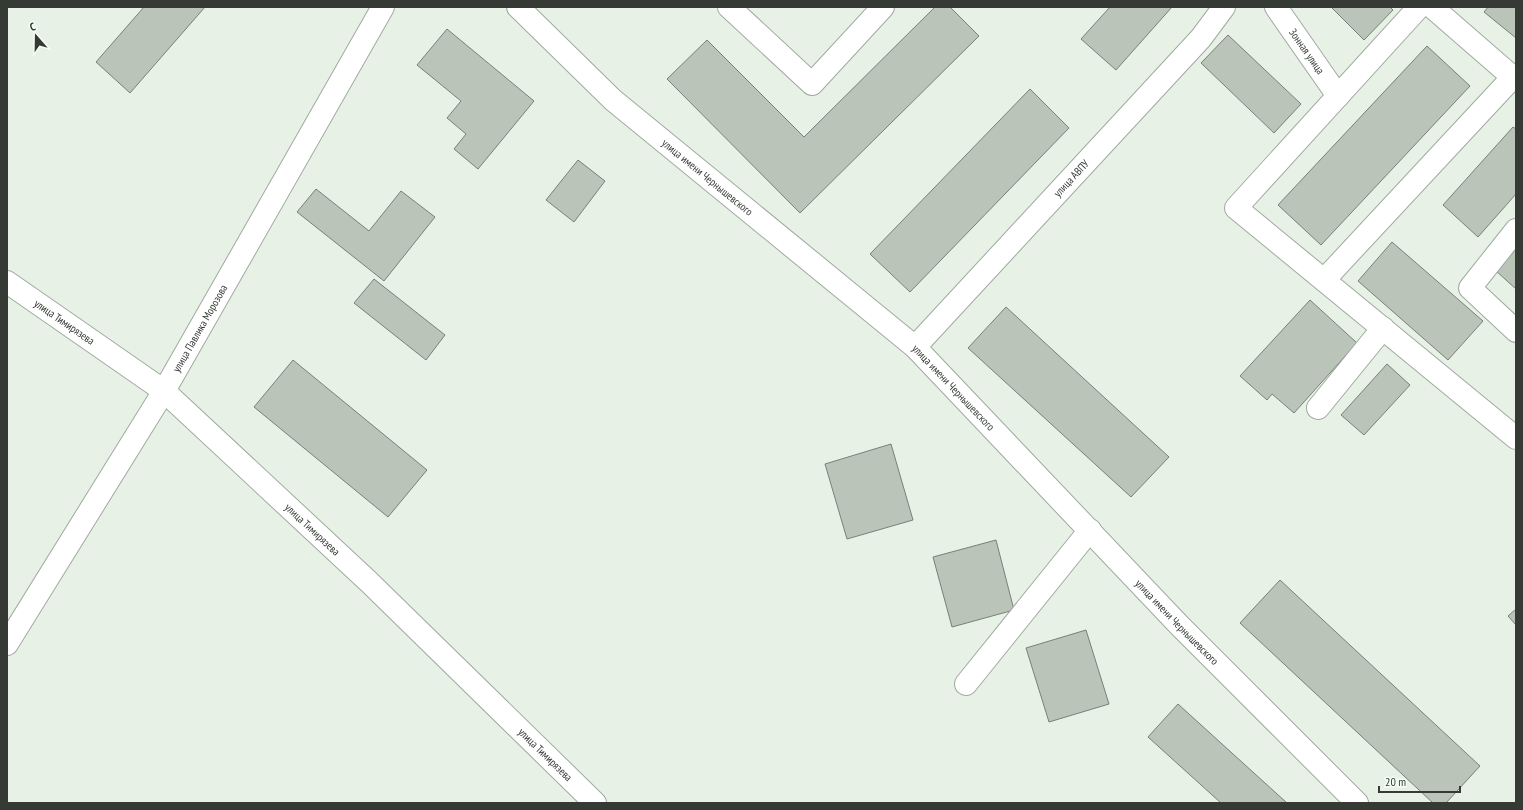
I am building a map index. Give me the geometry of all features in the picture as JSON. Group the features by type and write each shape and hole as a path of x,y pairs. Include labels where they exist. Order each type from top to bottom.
{"street":[{"name":"улица Павлика Морозова","path":"7,644 164,391 382,7"},
{"name":"улица имени Чернышевского","path":"518,7 613,100 915,347 1179,625 1357,803"},
{"path":"729,7 812,84 883,7"},
{"name":"улица АВПУ","path":"915,347 1201,38 1224,7"},
{"name":"Зонная улица","path":"1276,7 1338,96"},
{"path":"1419,7 1236,208 1516,438"},
{"path":"1324,280 1515,78 1432,7"},
{"path":"1516,230 1470,288 1516,331"},
{"name":"улица Тимирязева","path":"7,282 164,391 369,582 595,803"},
{"path":"1318,408 1383,328"},
{"path":"966,684 1090,530"}],"building":[{"path":"144,7 205,7 130,93 96,62"},
{"path":"935,7 950,7 979,36 800,213 667,79 707,40 804,137"},
{"path":"1110,7 1172,7 1116,70 1081,39"},
{"path":"1331,7 1390,7 1393,10 1364,40"},
{"path":"1488,7 1516,7 1516,38 1484,12"},
{"path":"447,29 534,101 478,169 454,149 466,134 447,118 461,101 417,65"},
{"path":"1228,35 1301,104 1274,133 1201,63"},
{"path":"1427,46 1470,86 1321,245 1278,205"},
{"path":"1030,89 1069,128 910,292 870,254"},
{"path":"1513,127 1516,129 1516,194 1478,237 1443,205"},
{"path":"578,160 605,181 574,222 546,200"},
{"path":"316,189 369,231 401,191 435,217 384,281 297,212"},
{"path":"1392,242 1483,321 1448,360 1358,281"},
{"path":"1516,249 1516,289 1496,271"},
{"path":"374,279 445,335 426,360 354,303"},
{"path":"1310,300 1357,343 1294,413 1272,394 1267,400 1240,376"},
{"path":"1006,307 1169,457 1131,497 968,348"},
{"path":"293,360 427,470 388,517 254,407"},
{"path":"1387,364 1410,385 1364,435 1341,415"},
{"path":"891,444 913,520 847,539 825,464"},
{"path":"996,540 1014,610 952,627 933,557"},
{"path":"1280,580 1480,766 1446,803 1433,803 1240,623"},
{"path":"1516,609 1516,625 1508,616"},
{"path":"1086,630 1109,704 1049,722 1026,648"},
{"path":"1178,704 1287,803 1221,803 1148,737"}]}
